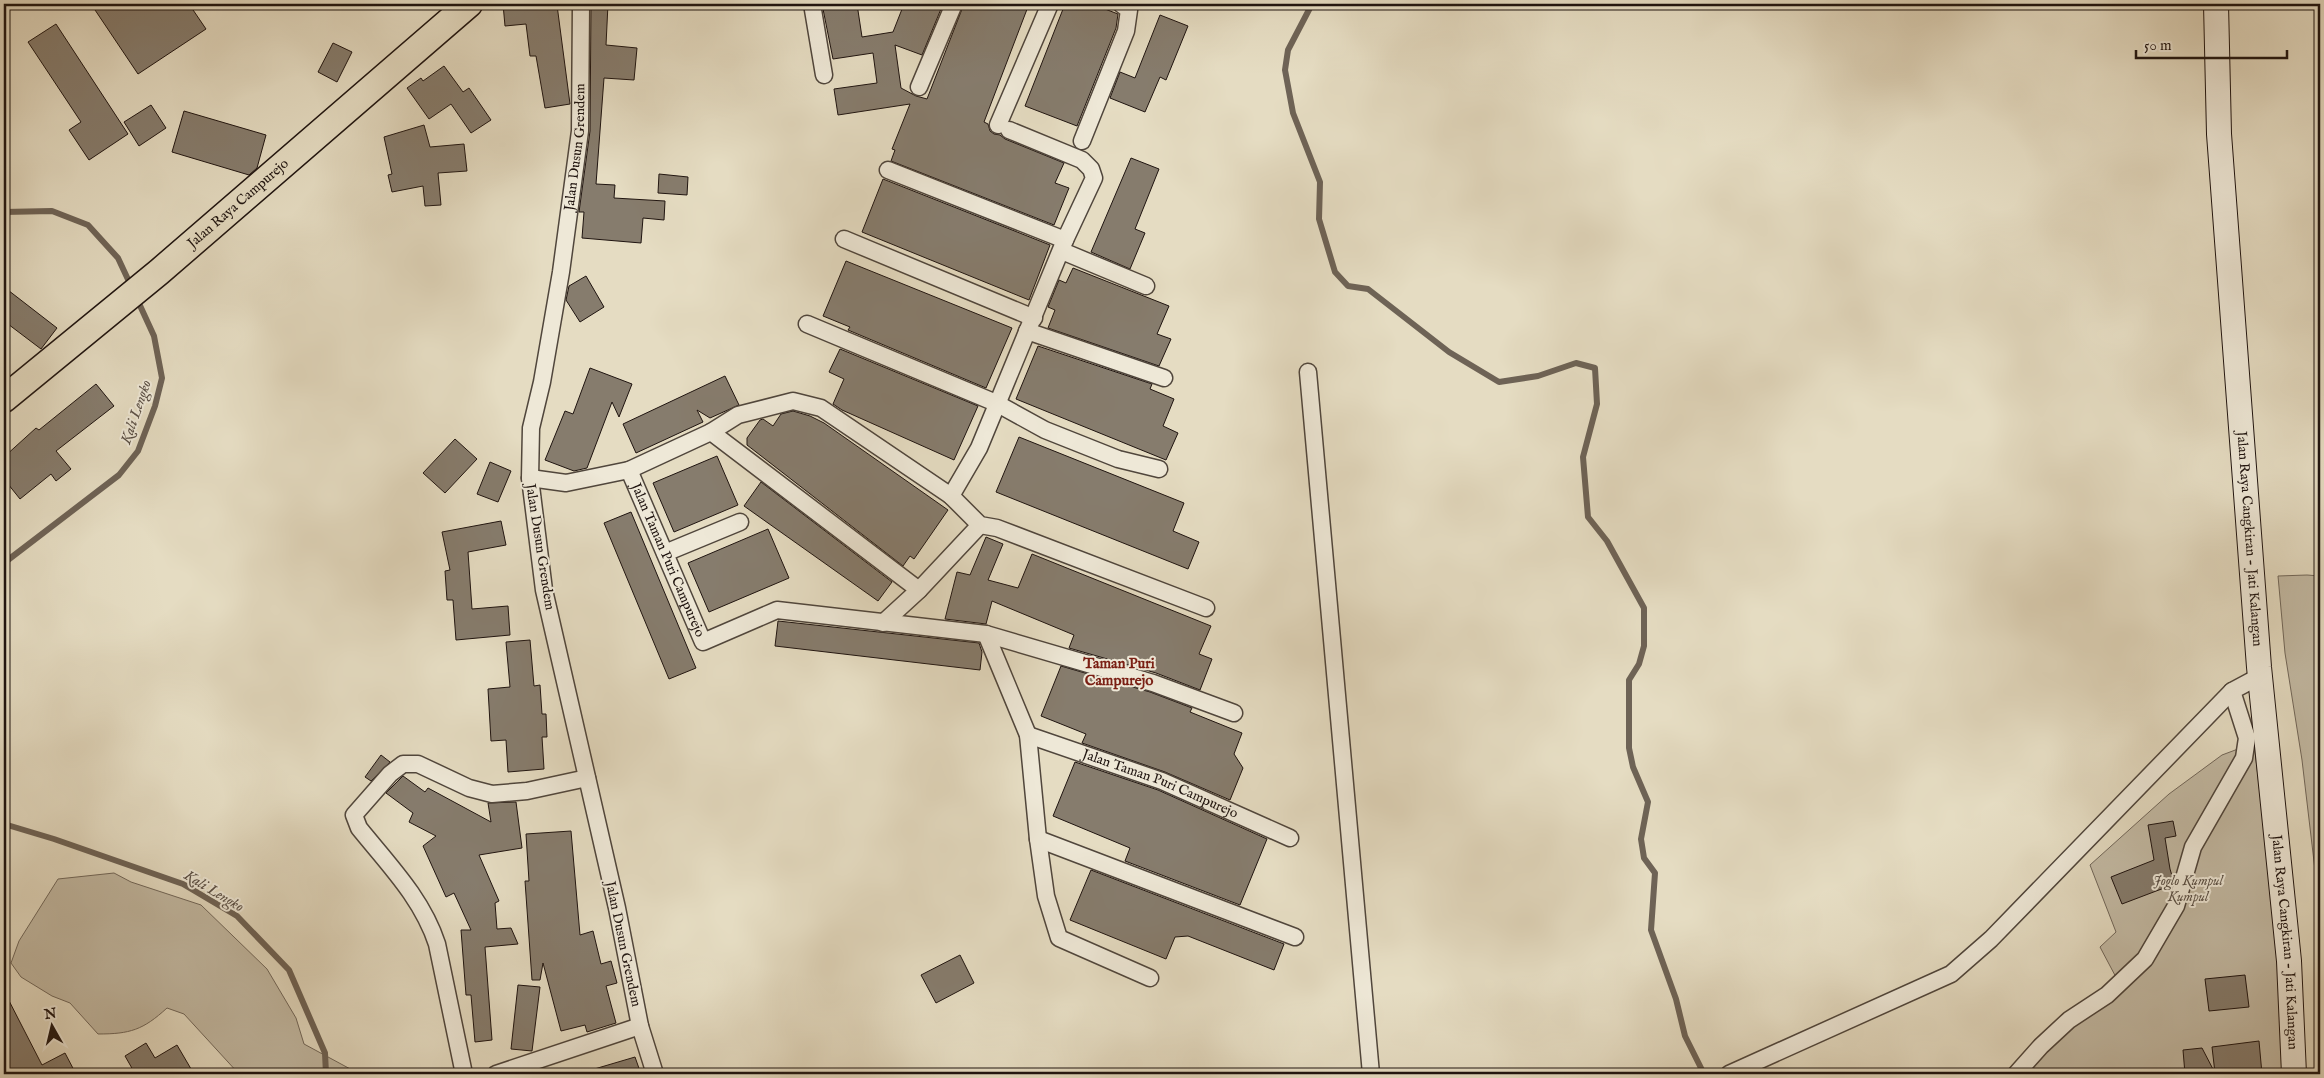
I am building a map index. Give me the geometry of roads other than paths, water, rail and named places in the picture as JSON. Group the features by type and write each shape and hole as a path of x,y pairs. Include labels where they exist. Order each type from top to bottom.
{"main road":[{"name":"Jalan Raya Campurejo","path":"4,399 159,272 469,4"}],"street":[{"name":"Jalan Dusun Grendem","path":"581,4 580,131 562,272 542,382 531,428 530,478 544,590 617,908 640,1026 655,1074"},
{"path":"812,4 824,76"},
{"path":"919,87 954,4"},
{"path":"950,496 979,448 1063,245 1094,178 1091,169 1082,160 1004,127 1050,4"},
{"path":"1082,140 1126,31 1129,10 1121,4"},
{"name":"Jalan Raya Cangkiran - Jati Kalangan","path":"2216,4 2218,134 2260,676 2289,961 2294,1074"},
{"path":"888,170 1063,245 1146,286"},
{"path":"844,239 1030,324 1164,378"},
{"path":"807,324 996,403 1054,434 1118,459 1159,469"},
{"path":"1308,372 1371,1074"},
{"name":"Jalan Taman Puri Campurejo","path":"530,478 566,483 629,470 711,432 738,416 793,401 821,408 950,496 980,525"},
{"path":"711,432 919,590"},
{"name":"Jalan Taman Puri Campurejo","path":"629,470 703,642 778,610 986,634 1153,683 1234,713"},
{"path":"665,553 740,522"},
{"path":"883,623 919,590 980,525 997,528 1206,608"},
{"path":"986,634 1028,735 1038,839 1046,896 1059,938 1150,978"},
{"path":"1729,1074 1950,974 1991,939 2232,691 2260,676"},
{"path":"2016,1074 2041,1046 2069,1020 2107,995 2146,959 2176,906 2193,847 2244,758 2247,738 2232,691"},
{"name":"Jalan Taman Puri Campurejo","path":"1028,735 1162,781 1290,838"},
{"path":"464,1074 437,944 431,928 418,901 358,828 354,816 390,774 403,764 418,764 469,788 492,794 527,791 587,778"},
{"path":"1038,839 1295,937"},
{"name":"Jalan Dusun Grendem","path":"496,1074 640,1026"}],"waterway":[{"path":"1312,4 1288,50 1285,70 1293,113 1320,182 1319,219 1335,272 1348,286 1368,289 1449,352 1499,382 1538,376 1576,363 1595,368 1597,404 1583,457 1588,517 1607,541 1644,608 1644,646 1639,664 1629,680 1629,748 1633,767 1648,802 1641,839 1644,858 1655,873 1651,930 1676,999 1685,1036 1704,1074"},
{"name":"Kali Lengko","path":"4,212 52,211 88,225 118,258 132,288"},
{"name":"Kali Lengko","path":"4,563 119,475 138,451 155,406 162,378 154,336 137,299"},
{"name":"Kali Lengko","path":"4,824 54,839 183,884 237,916 289,970 325,1053 326,1074"}],"district":[{"name":"Taman Puri Campurejo","path":"1119,672"}],"park label":[{"name":"Joglo Kumpul Kumpul","path":"2188,890"}]}
